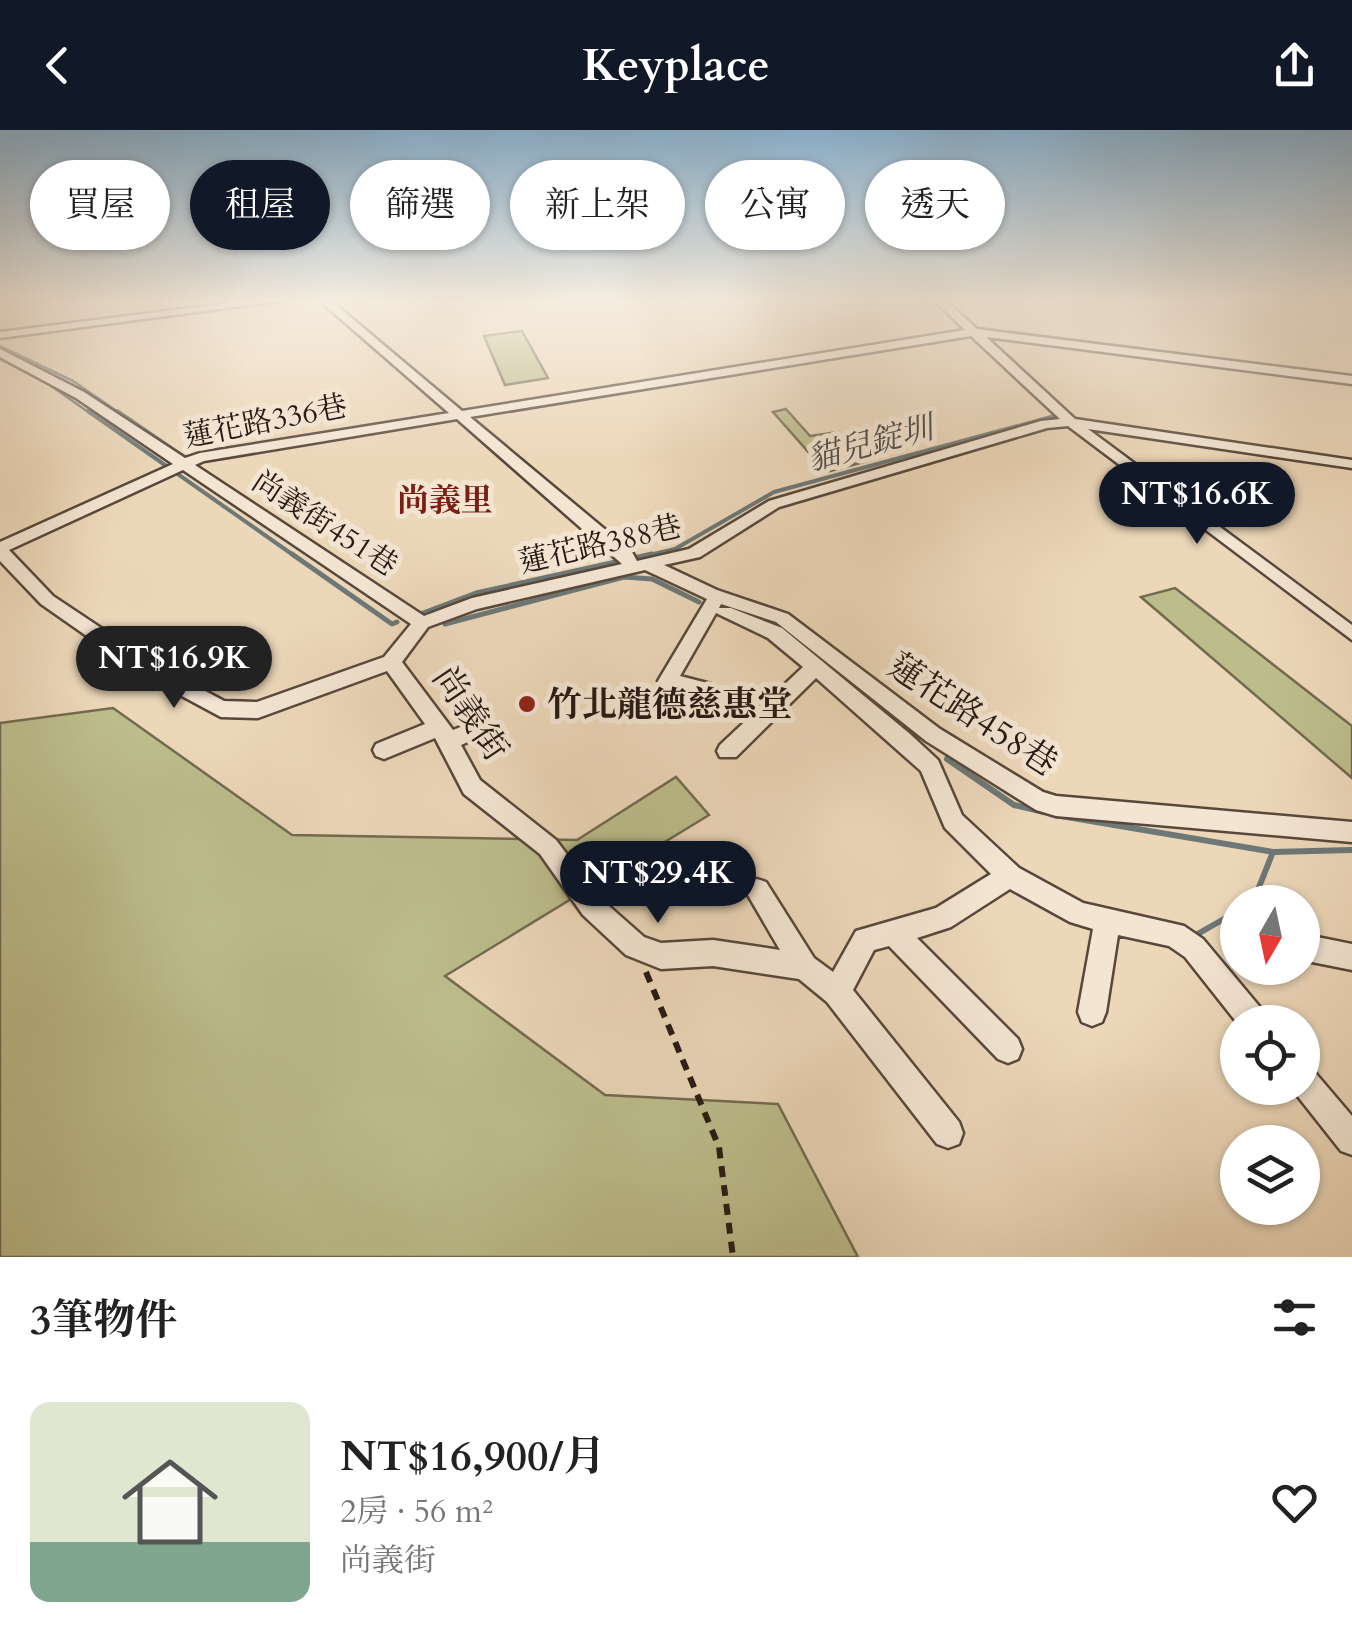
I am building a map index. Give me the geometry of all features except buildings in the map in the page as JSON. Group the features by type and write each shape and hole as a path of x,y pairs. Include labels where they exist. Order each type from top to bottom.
{"street":[{"name":"尚義街451巷","path":"1,353 80,395 422,623"},
{"name":"蓮花路458巷","path":"387,353 636,563 714,601 782,618 933,735 1036,800 1056,806 1352,832"},
{"name":"蓮花路336巷","path":"0,549 180,464 218,452 843,353"},
{"path":"995,353 1066,418 1352,634"},
{"name":"蓮花路336巷","path":"1136,353 1352,380"},
{"name":"蓮花路388巷","path":"422,623 472,604 636,563 694,553 750,516 786,500 1066,418 1352,464"},
{"path":"769,487 786,500"},
{"name":"尚義街","path":"0,549 47,600 148,669 221,709 258,710 392,662 443,734 472,787 548,846 592,907 635,946"},
{"path":"704,689 668,681 714,601 775,633 930,766 953,820 1010,876 1079,914 1176,935 1194,948 1240,1005"},
{"path":"392,662 422,623"},
{"path":"728,751 814,668"},
{"path":"384,750 483,726"},
{"path":"930,766 933,735"},
{"path":"838,992 865,940 942,918 1010,876"},
{"path":"757,890 805,967 838,992 948,1133"},
{"path":"1092,1012 1107,920"},
{"path":"892,932 1008,1049"},
{"path":"635,946 661,956 713,953 805,967"},
{"path":"1320,950 1352,956"},
{"path":"1320,1101 1352,1140"}],"path":[{"path":"635,946 719,1147 734,1257"}],"green space":[{"path":"491,353 534,353 548,378 505,385"},
{"path":"786,409 810,436 838,432 867,461 826,472 773,412"},
{"path":"1175,588 1352,726 1352,778 1141,597"},
{"path":"113,708 292,835 577,840 676,777 709,815 445,976 605,1095 778,1104 858,1257 0,1257 0,723"}],"waterway":[{"path":"14,353 73,381 121,414"},
{"name":"貓兒錠圳","path":"0,359 47,383 91,414"},
{"name":"貓兒錠圳","path":"88,411 296,557"},
{"path":"117,411 187,459"},
{"name":"貓兒錠圳","path":"641,557 675,549 774,492 1051,417 1295,452"},
{"path":"191,463 333,557"},
{"name":"貓兒錠圳","path":"292,554 392,624 397,622"},
{"path":"329,554 343,563"},
{"name":"貓兒錠圳","path":"418,615 476,593 652,554"},
{"path":"445,624 624,577 652,579 699,602"},
{"path":"900,725 915,738"},
{"path":"912,735 917,739"},
{"path":"947,759 1014,805 1044,812"},
{"path":"1055,815 1273,852"},
{"path":"1273,852 1352,850"},
{"path":"1260,885 1273,852"},
{"path":"1194,936 1220,921"}],"place":[{"name":"竹北龍德慈惠堂","path":"527,704"}],"district":[{"name":"尚義里","path":"445,500"}]}
